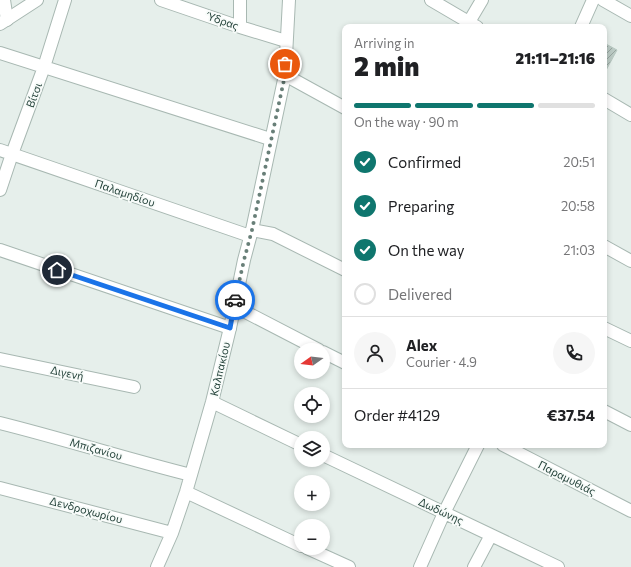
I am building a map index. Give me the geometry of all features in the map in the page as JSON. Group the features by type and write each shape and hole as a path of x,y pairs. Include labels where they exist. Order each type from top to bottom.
{"street":[{"path":"3,22 4,0"},
{"path":"3,22 37,0"},
{"name":"Βίτσι","path":"0,190 44,67 65,0"},
{"name":"Ύδρας","path":"161,0 286,41"},
{"path":"240,0 240,27"},
{"name":"Καλπακίου","path":"157,567 172,533 186,492 212,402 230,328 285,75 289,0"},
{"path":"432,0 467,24"},
{"path":"471,24 482,0"},
{"path":"582,24 593,0"},
{"path":"603,0 631,16"},
{"path":"0,54 270,139"},
{"path":"285,75 342,106"},
{"path":"607,101 631,115"},
{"name":"Παλαμηδίου","path":"0,150 251,233 273,234 342,268"},
{"path":"607,248 631,261"},
{"path":"0,250 230,328"},
{"path":"234,306 305,343"},
{"path":"607,329 631,341"},
{"path":"330,356 342,362"},
{"name":"Διγενή","path":"0,359 134,387"},
{"path":"212,402 294,442"},
{"path":"607,413 631,425"},
{"name":"Μπιζανίου","path":"0,423 191,475"},
{"path":"420,567 444,513 476,448"},
{"name":"Παραμυθιάς","path":"509,448 631,511"},
{"name":"Δωδώνης","path":"330,458 558,567"},
{"name":"Δενδροχωρίου","path":"0,488 172,533"},
{"path":"186,492 294,543"},
{"path":"474,567 491,535"},
{"path":"322,555 349,567"}],"building":[{"path":"607,45 617,50 607,68"}],"way so far":[{"path":"235,300 252,230 270,139 285,75 285,64"}],"route":[{"path":"57,270 230,328 235,300"}]}
